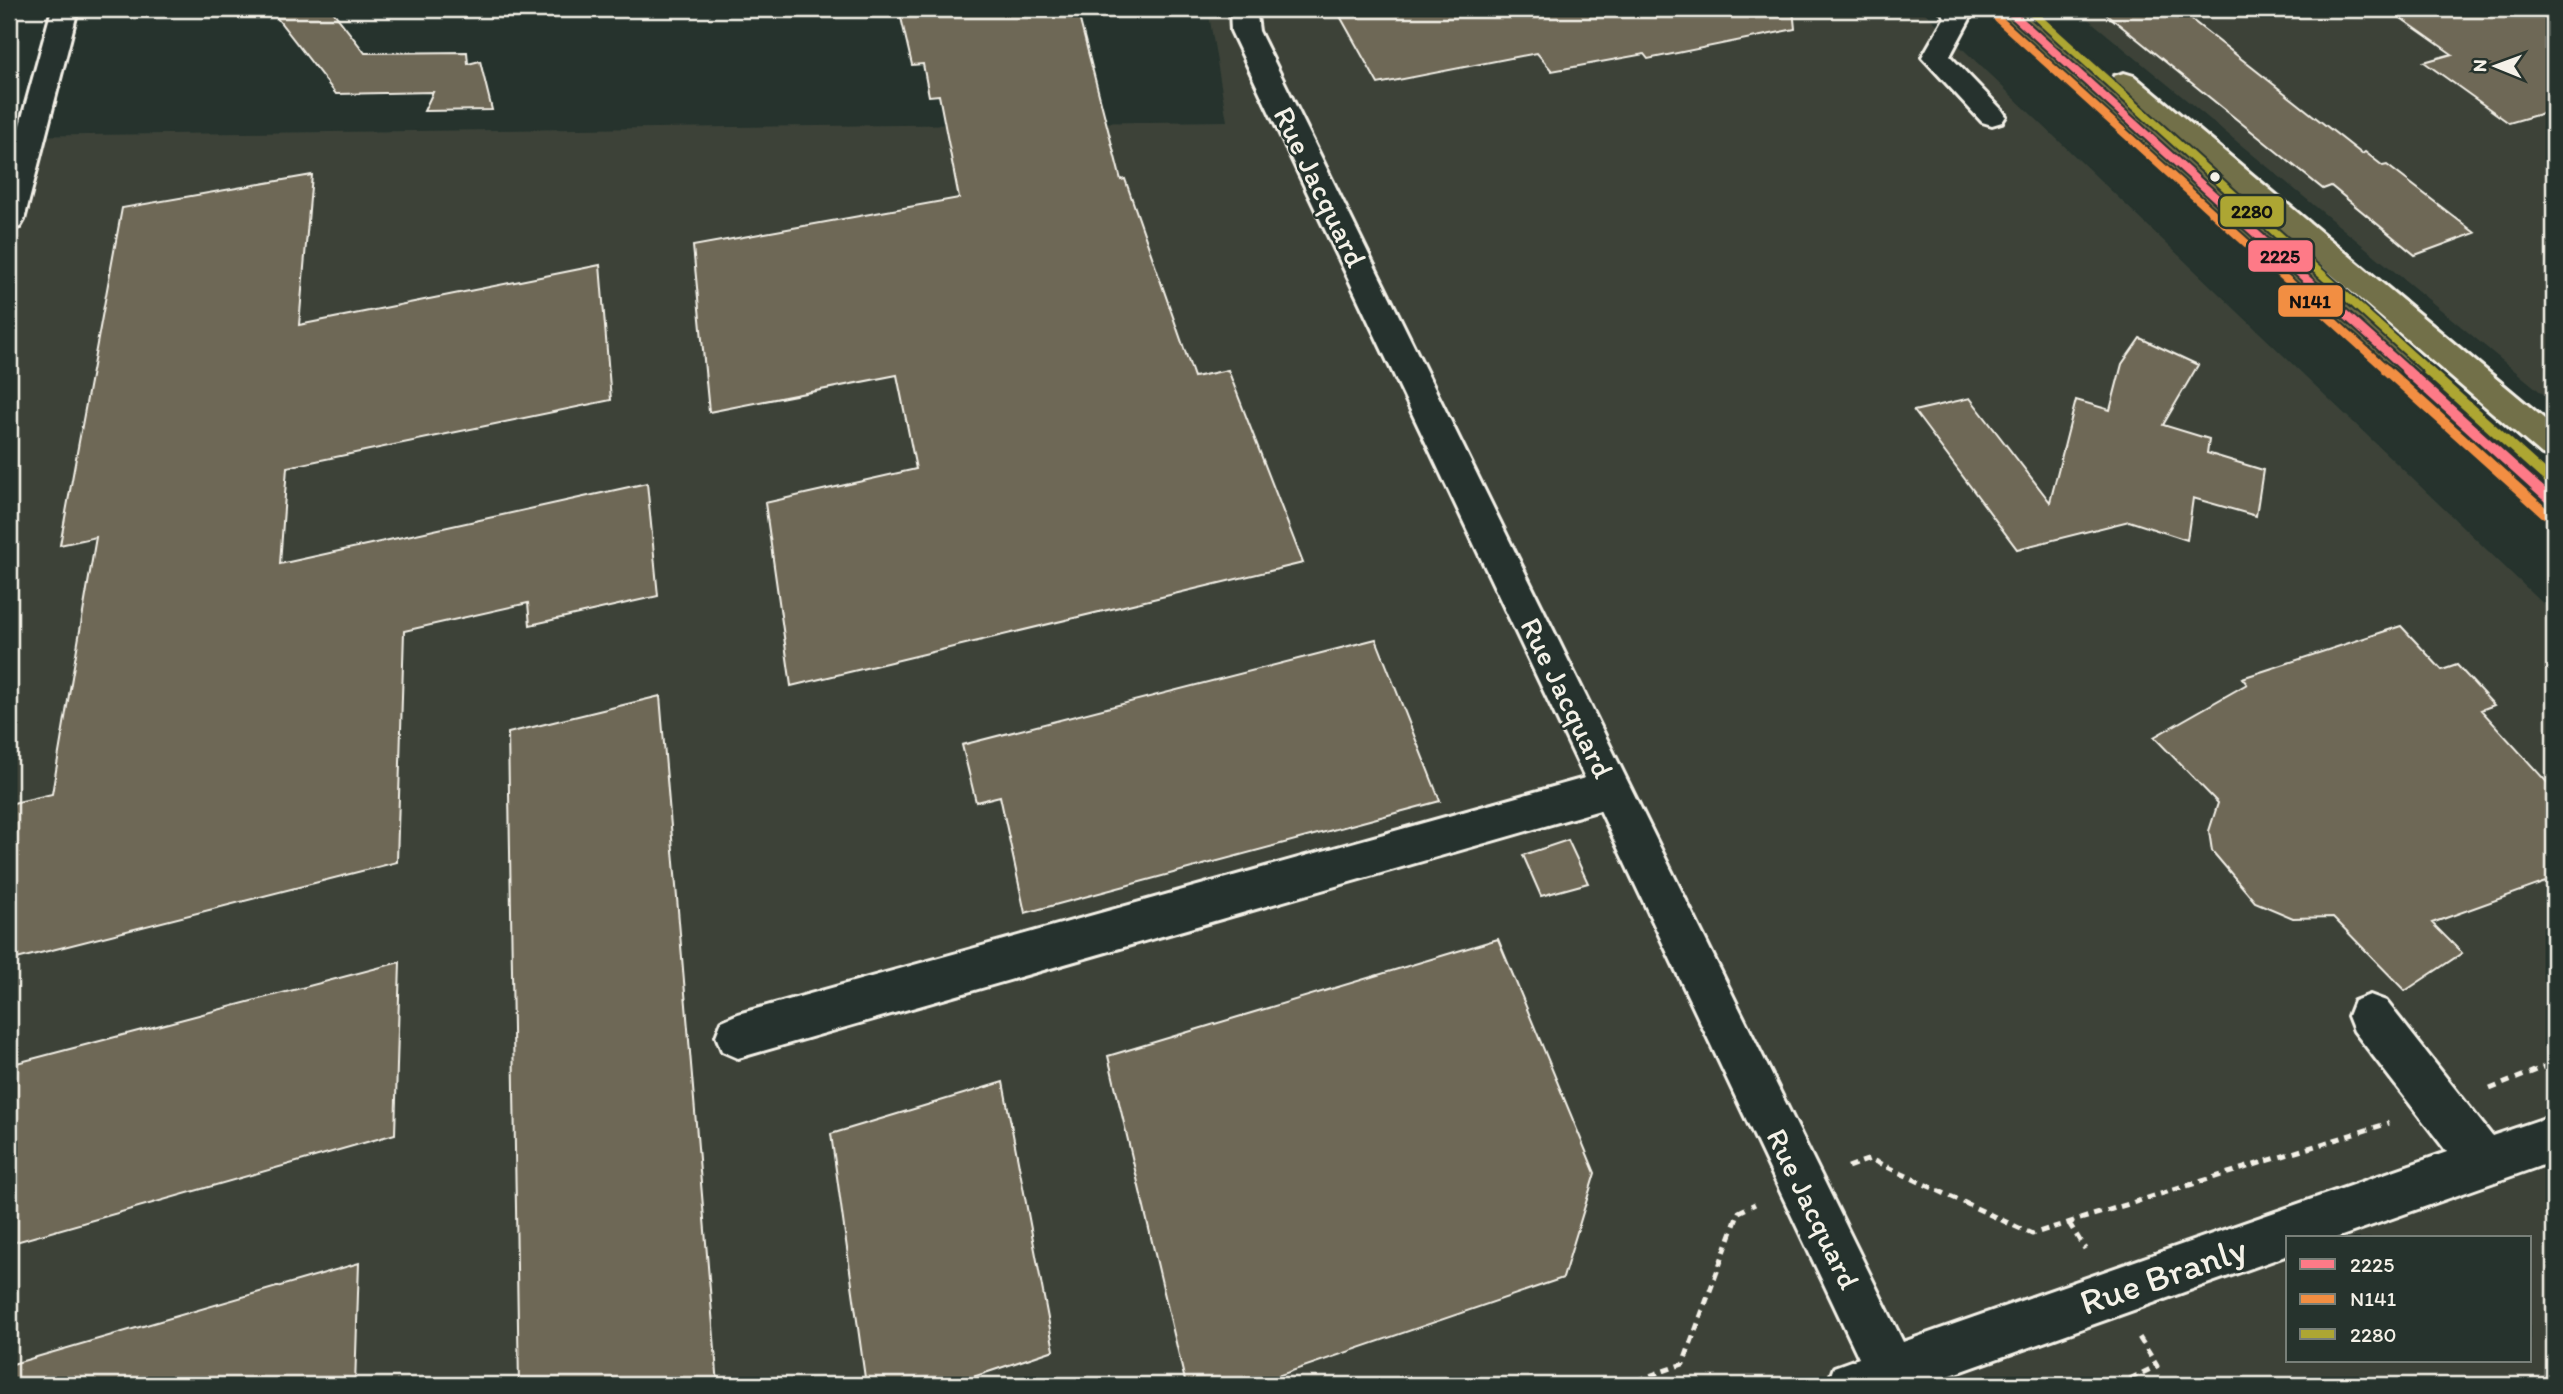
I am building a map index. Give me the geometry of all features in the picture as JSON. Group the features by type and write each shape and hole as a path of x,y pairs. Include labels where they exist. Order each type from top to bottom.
{"main road":[{"path":"2007,9 2554,503"},
{"path":"2036,9 2554,446"}],"street":[{"path":"9,220 65,9"},
{"name":"Rue Jacquard","path":"1242,9 1245,31 1801,1182 1880,1380"},
{"path":"1952,9 1959,15 1936,57 1992,116"},
{"path":"738,1037 1610,789"},
{"path":"2370,1016 2484,1163"},
{"name":"Rue Branly","path":"1880,1380 2554,1138"}],"path":[{"path":"1624,1385 1683,1364 1739,1212 1801,1182 1870,1160 2032,1234 2443,1107 2554,1063"}],"shaded area":[{"path":"1208,9 1921,9 2554,614 2554,1385 9,1385 9,136 1227,121"},
{"path":"2076,9 2554,9 2554,403"}],"building":[{"path":"270,9 331,9 365,53 467,52 468,64 480,61 492,110 424,111 433,92 336,94"},
{"path":"899,9 1077,9 1121,180 1125,179 1194,377 1228,370 1303,563 791,686 765,503 916,469 897,375 709,412 693,246 959,198 939,95 929,96 923,64 912,65"},
{"path":"1336,9 1793,9 1795,29 1648,59 1644,54 1552,71 1537,53 1378,84"},
{"path":"2100,9 2178,9 2362,154 2365,152 2383,166 2387,165 2475,233 2415,255 2331,186 2323,189"},
{"path":"2388,9 2554,9 2554,110 2509,123 2424,62 2452,54"},
{"path":"312,175 299,325 600,265 611,400 287,467 280,564 647,483 658,596 530,625 528,603 404,631 397,862 9,961 9,826 13,803 52,794 96,537 60,545 122,208"},
{"path":"2140,338 2198,365 2163,425 2209,439 2207,453 2263,470 2256,516 2193,498 2187,540 2129,521 2017,549 1914,411 1970,398 2050,502 2076,400 2110,410 2122,364"},
{"path":"2401,626 2442,670 2457,665 2494,705 2481,710 2554,790 2554,879 2432,923 2462,953 2405,991 2333,917 2293,918 2255,902 2212,851 2209,831 2218,803 2154,737 2247,684 2242,678"},
{"path":"1376,639 1440,801 1025,913 1000,796 976,802 962,745"},
{"path":"660,696 718,1385 519,1385 508,733"},
{"path":"1568,840 1588,883 1541,896 1523,855"},
{"path":"1498,939 1595,1173 1563,1278 1251,1385 1186,1385 1108,1056"},
{"path":"400,962 395,1134 9,1244 9,1065"},
{"path":"1003,1082 1054,1350 949,1385 866,1385 831,1134"},
{"path":"359,1263 355,1385 9,1385 9,1365"}],"transit line":[{"name":"2225","path":"2007,9 2554,503"},
{"name":"2280","path":"2028,9 2554,484"},
{"name":"N141","path":"1998,19 2545,513"}]}
